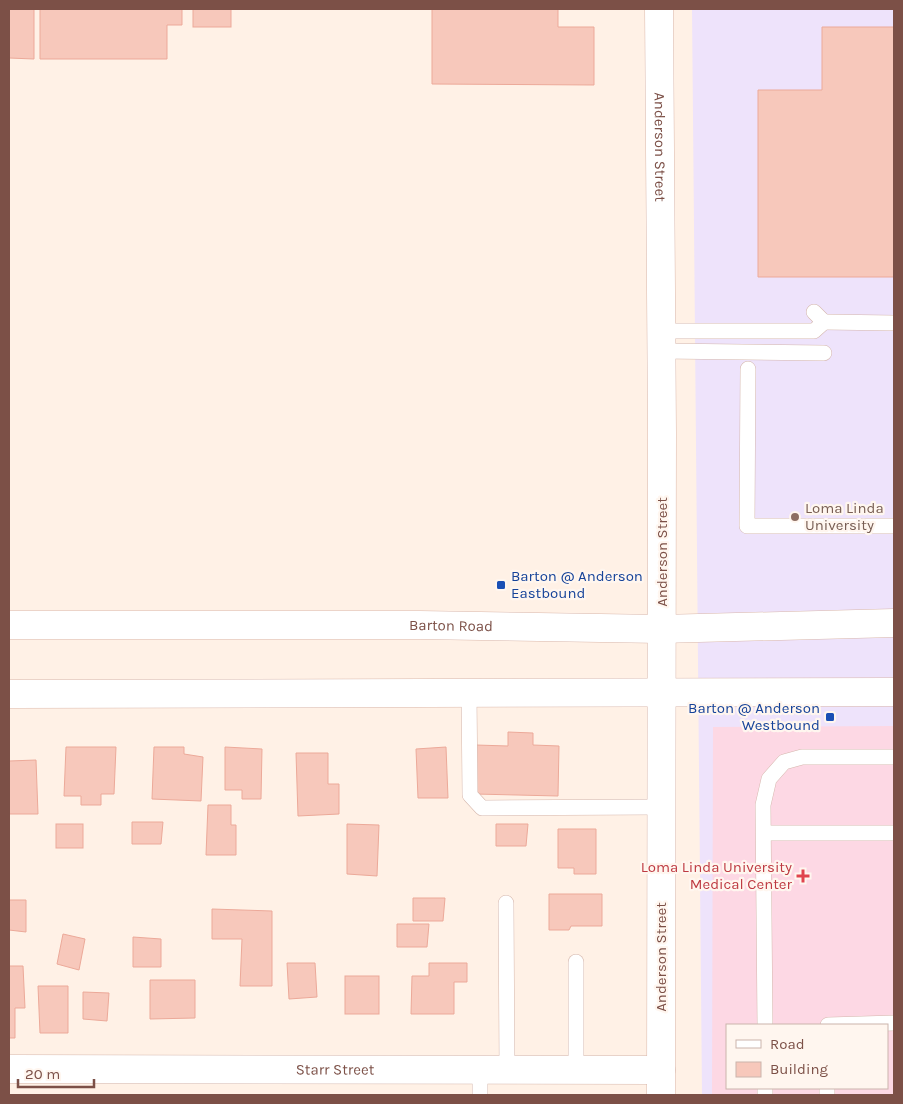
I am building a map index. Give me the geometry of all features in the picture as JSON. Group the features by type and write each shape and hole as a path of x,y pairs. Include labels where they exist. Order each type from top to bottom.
{"main road":[{"name":"Anderson Street","path":"659,9 661,1082"},
{"name":"Barton Road","path":"9,625 411,625 661,629 894,624"},
{"path":"9,694 894,692"},
{"name":"Starr Street","path":"9,1069 489,1078 576,1070 661,1082"}],"lane":[{"path":"661,341 817,322 894,323"},
{"path":"661,341 824,353"},
{"path":"748,369 746,526 894,526"},
{"path":"469,692 470,795 482,808 661,807"},
{"path":"765,1024 765,833 763,805 768,779 784,762 802,757 894,757"},
{"path":"765,833 894,833"},
{"path":"489,1078 506,904"},
{"path":"576,962 576,1070"},
{"path":"861,1024 894,1023"}],"shaded area":[{"name":"Loma Linda University","path":"692,9 894,9 894,1095 702,1095"},
{"name":"Loma Linda University Medical Center","path":"894,726 894,1095 712,1095 713,727"}],"building":[{"path":"9,9 34,9 34,59 9,58"},
{"path":"40,9 182,9 182,25 167,25 167,59 40,59"},
{"path":"193,9 231,9 231,27 193,27"},
{"path":"432,9 558,9 558,27 594,27 594,85 432,84"},
{"path":"822,27 894,27 894,277 758,277 758,90 822,90"},
{"path":"508,732 533,733 533,745 559,746 558,796 475,794 476,745 508,746"},
{"path":"66,747 116,747 114,794 101,794 101,805 81,805 81,796 64,796"},
{"path":"154,747 184,747 184,754 203,757 201,801 152,799"},
{"path":"225,747 262,749 261,799 242,799 242,790 225,790"},
{"path":"446,747 448,798 418,798 416,749"},
{"path":"296,753 328,753 328,784 339,784 339,814 298,816"},
{"path":"36,760 38,814 9,814 9,761"},
{"path":"208,805 231,805 231,825 236,825 236,855 206,855"},
{"path":"132,822 163,822 161,844 132,844"},
{"path":"56,824 83,824 83,848 56,848"},
{"path":"347,824 379,825 377,876 347,874"},
{"path":"496,824 528,824 526,846 496,846"},
{"path":"558,829 596,829 596,874 574,874 574,868 558,868"},
{"path":"549,894 602,894 602,926 571,926 569,930 549,930"},
{"path":"413,898 445,898 443,921 413,921"},
{"path":"9,900 26,900 26,932 9,930"},
{"path":"212,909 272,911 272,986 240,986 242,939 212,939"},
{"path":"397,924 429,924 427,947 397,947"},
{"path":"63,934 85,939 79,970 57,964"},
{"path":"133,937 161,939 161,967 133,967"},
{"path":"287,963 315,963 317,997 289,999"},
{"path":"429,963 467,963 467,982 454,982 454,1014 411,1014 412,976 429,976"},
{"path":"9,966 23,966 25,1008 15,1008 15,1038 9,1038"},
{"path":"345,976 379,976 379,1014 345,1014"},
{"path":"150,980 195,980 195,1018 150,1019"},
{"path":"38,986 68,986 68,1033 40,1033"},
{"path":"83,992 109,993 107,1021 83,1019"}],"place":[{"name":"Loma Linda University","path":"795,517"},
{"name":"Barton @ Anderson Eastbound","path":"501,585"},
{"name":"Barton @ Anderson Westbound","path":"830,717"},
{"name":"Loma Linda University Medical Center","path":"803,876"}]}
